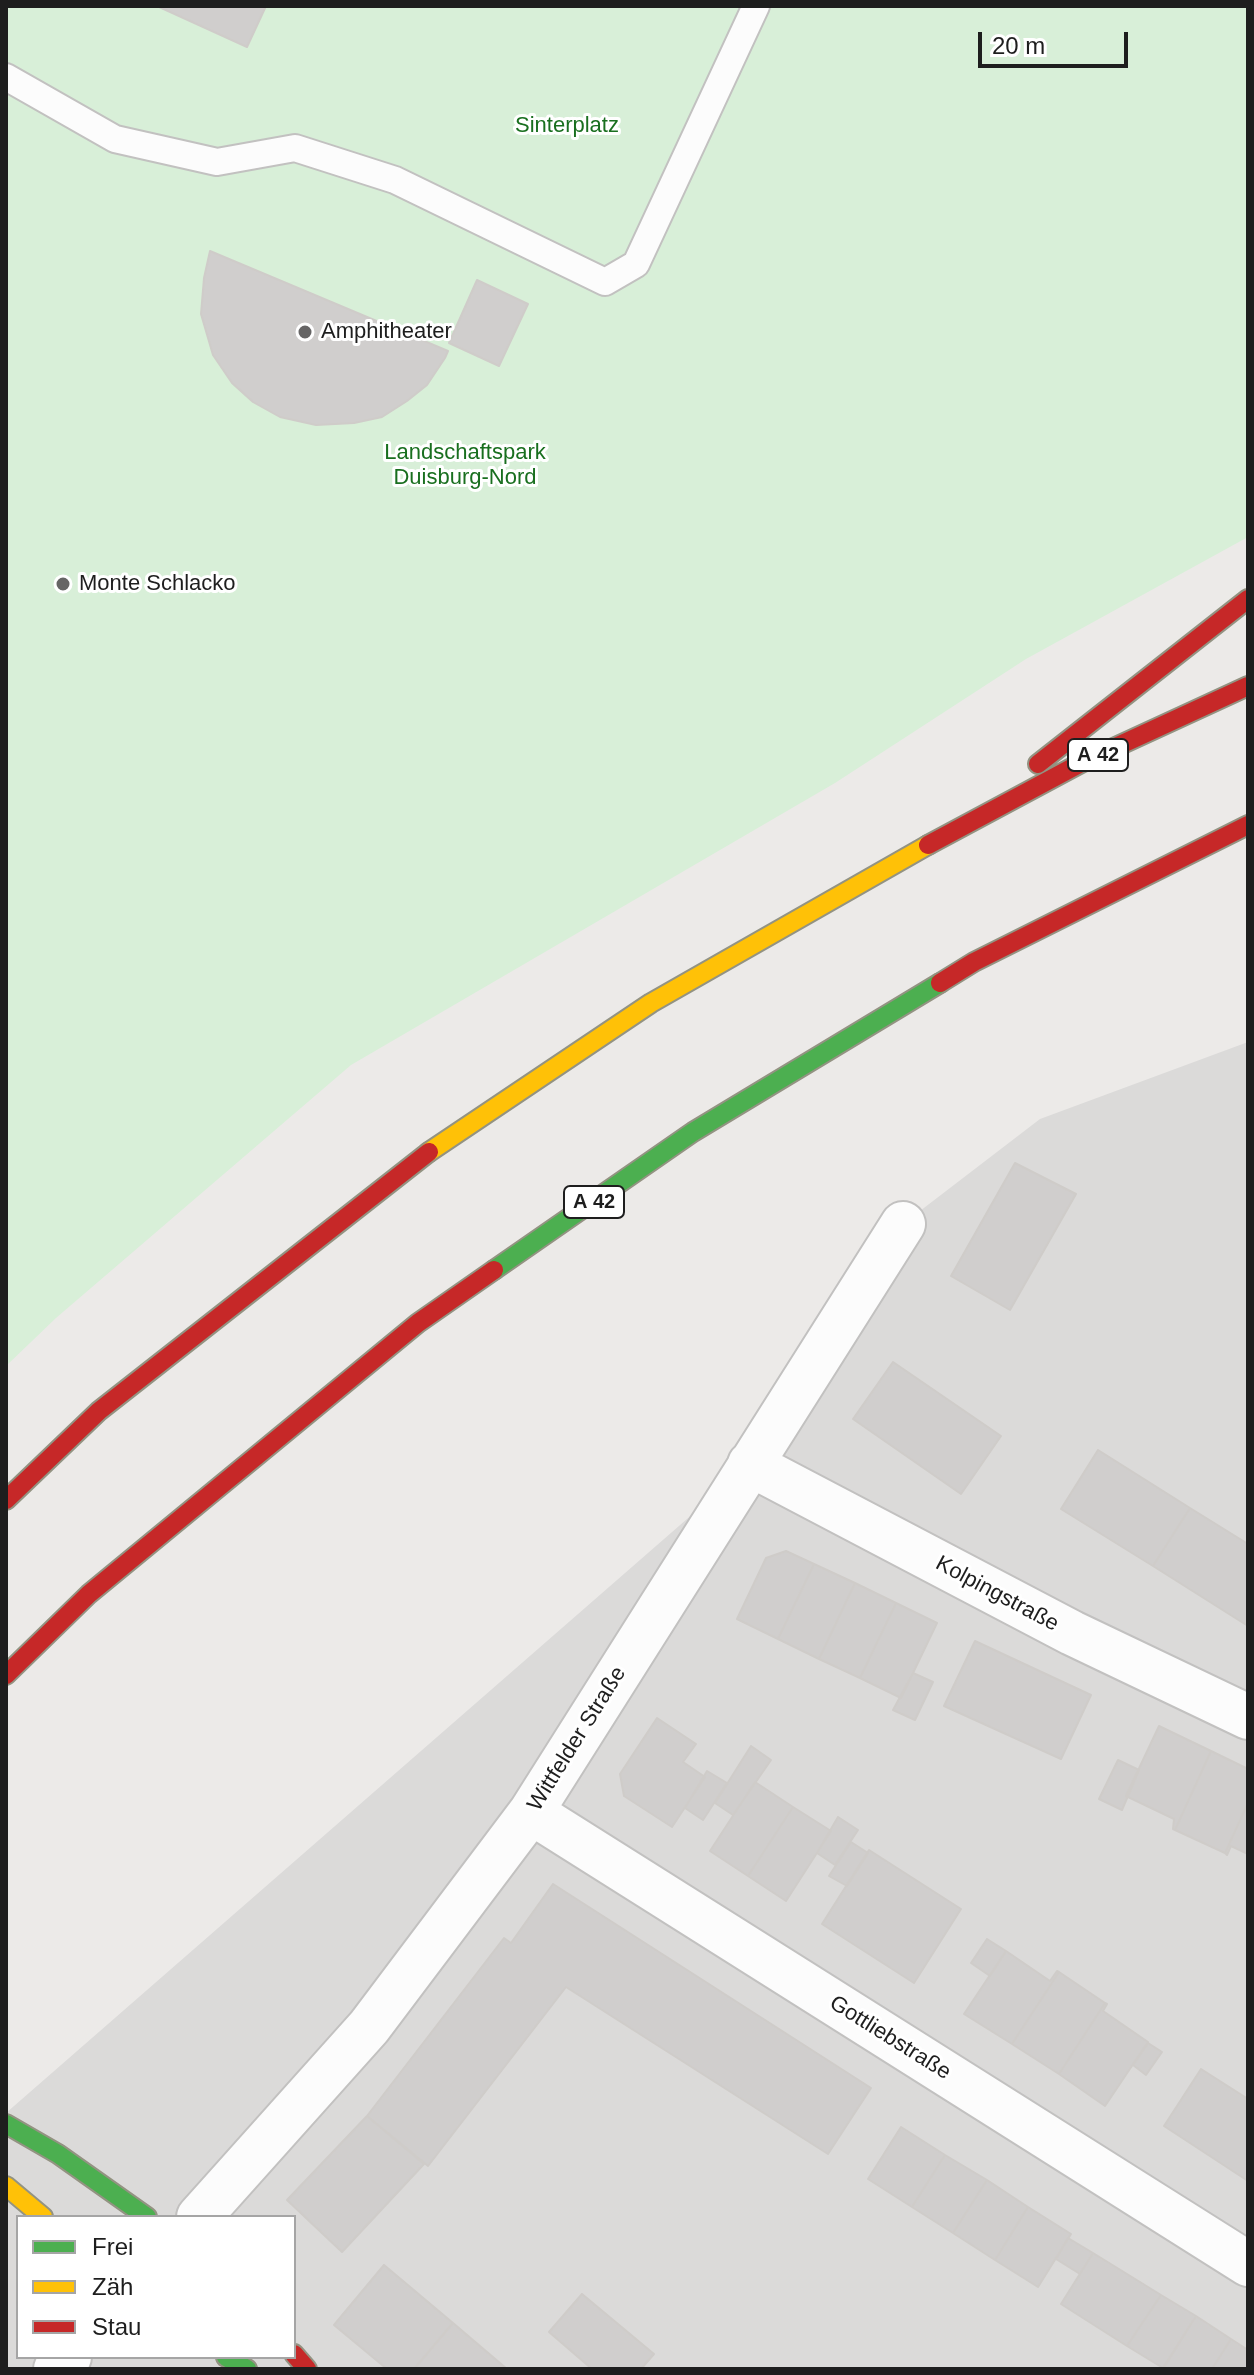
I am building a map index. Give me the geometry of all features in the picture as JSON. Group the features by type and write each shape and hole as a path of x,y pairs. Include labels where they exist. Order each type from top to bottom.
{"main road":[{"path":"951,832 1248,599"},
{"name":"A 42","path":"6,1500 99,1411 417,1160 651,1003 951,832 1081,763 1248,686"},
{"name":"A 42","path":"6,1675 89,1594 418,1323 693,1132 974,962 1248,825"},
{"path":"6,2124 58,2154 144,2215"},
{"path":"6,2186 41,2215"},
{"path":"230,2359 247,2369"}],"street":[{"name":"Wittfelder Straße","path":"201,2215 369,2027 531,1812 903,1224"},
{"name":"Kolpingstraße","path":"750,1464 1072,1633 1248,1717"},
{"name":"Gottliebstraße","path":"531,1812 1248,2264"}],"lane":[{"path":"6,77 115,139 217,162 295,148 395,180 605,282 636,264 756,6"}],"shaded area":[{"path":"1248,1042 1248,2369 6,2369 6,2113 750,1464 903,1224 1040,1119"}],"green space":[{"name":"Landschaftspark Duisburg-Nord","path":"6,6 1248,6 1248,537 1026,659 835,783 351,1065 56,1318 6,1366"}],"building":[{"path":"157,6 266,6 247,47"},
{"name":"Amphitheater","path":"210,251 448,351 445,358 427,385 382,417 354,423 316,425 280,417 253,402 232,383 213,355 201,314"},
{"path":"477,280 528,304 499,366 449,343"},
{"path":"1015,1163 1076,1194 1010,1310 951,1276"},
{"path":"893,1362 1001,1436 961,1494 853,1419"},
{"path":"1098,1450 1190,1508 1153,1566 1061,1509"},
{"path":"1190,1508 1248,1544 1248,1626 1153,1566"},
{"path":"786,1551 814,1564 778,1639 737,1619 766,1558"},
{"path":"814,1564 855,1583 819,1659 778,1639"},
{"path":"855,1583 896,1603 860,1678 819,1659"},
{"path":"896,1603 937,1623 901,1698 860,1678"},
{"path":"975,1641 1091,1695 1061,1759 944,1706"},
{"path":"913,1673 933,1682 915,1720 893,1710"},
{"path":"657,1718 696,1744 683,1762 705,1777 672,1827 624,1796 620,1774"},
{"path":"1159,1726 1211,1751 1175,1830 1174,1819 1126,1796"},
{"path":"751,1746 771,1760 733,1815 715,1803"},
{"path":"1211,1751 1248,1769 1248,1803 1225,1853 1175,1830"},
{"path":"1118,1760 1139,1770 1122,1810 1099,1799"},
{"path":"707,1771 727,1783 703,1820 685,1808"},
{"path":"755,1782 793,1807 748,1876 710,1851"},
{"path":"1248,1803 1248,1854 1231,1846 1227,1855 1225,1853"},
{"path":"793,1807 831,1831 786,1901 748,1876"},
{"path":"838,1817 858,1830 835,1865 817,1853"},
{"path":"851,1842 868,1853 847,1886 829,1876"},
{"path":"869,1850 961,1909 914,1983 822,1924"},
{"path":"553,1884 871,2088 828,2154 566,1987 428,2166 367,2116 504,1938 511,1943"},
{"path":"987,1939 1006,1951 990,1976 971,1963"},
{"path":"1006,1951 1050,1981 1059,1972 1012,2044 964,2014"},
{"path":"1059,1972 1105,2003 1059,2074 1012,2044"},
{"path":"1105,2003 1103,2011 1148,2042 1105,2106 1059,2074"},
{"path":"1148,2043 1162,2052 1146,2075 1133,2065"},
{"path":"1201,2069 1248,2099 1248,2181 1164,2126"},
{"path":"367,2116 424,2164 342,2252 287,2200"},
{"path":"901,2127 945,2155 912,2207 868,2179"},
{"path":"945,2155 987,2180 953,2233 912,2207"},
{"path":"987,2180 1028,2207 995,2260 953,2233"},
{"path":"1028,2207 1071,2234 1038,2287 995,2260"},
{"path":"1068,2238 1093,2253 1080,2274 1056,2259"},
{"path":"1093,2253 1161,2295 1127,2346 1061,2304"},
{"path":"384,2265 453,2323 414,2369 387,2369 334,2325"},
{"path":"582,2294 654,2354 641,2369 592,2369 549,2332"},
{"path":"1161,2295 1196,2316 1163,2368 1127,2346"},
{"path":"1196,2316 1231,2339 1212,2369 1163,2369"},
{"path":"453,2323 507,2369 414,2369"},
{"path":"1231,2339 1248,2350 1248,2369 1212,2369"}],"traffic: fast":[{"path":"494,1270 693,1132 940,983"},
{"path":"6,2124 58,2154 144,2215"},
{"path":"230,2359 247,2369"}],"traffic: slow":[{"path":"429,1152 651,1003 928,845"},
{"path":"6,2186 41,2215"}],"traffic: jam":[{"path":"1038,764 1248,599"},
{"path":"928,845 1081,763 1248,686"},
{"path":"940,983 974,962 1248,825"},
{"path":"6,1500 99,1411 429,1152"},
{"path":"6,1675 89,1594 418,1323 494,1270"},
{"path":"296,2356 307,2369"}],"place":[{"name":"Amphitheater","path":"305,332"},
{"name":"Monte Schlacko","path":"63,584"}],"park label":[{"name":"Sinterplatz","path":"567,126"}]}
